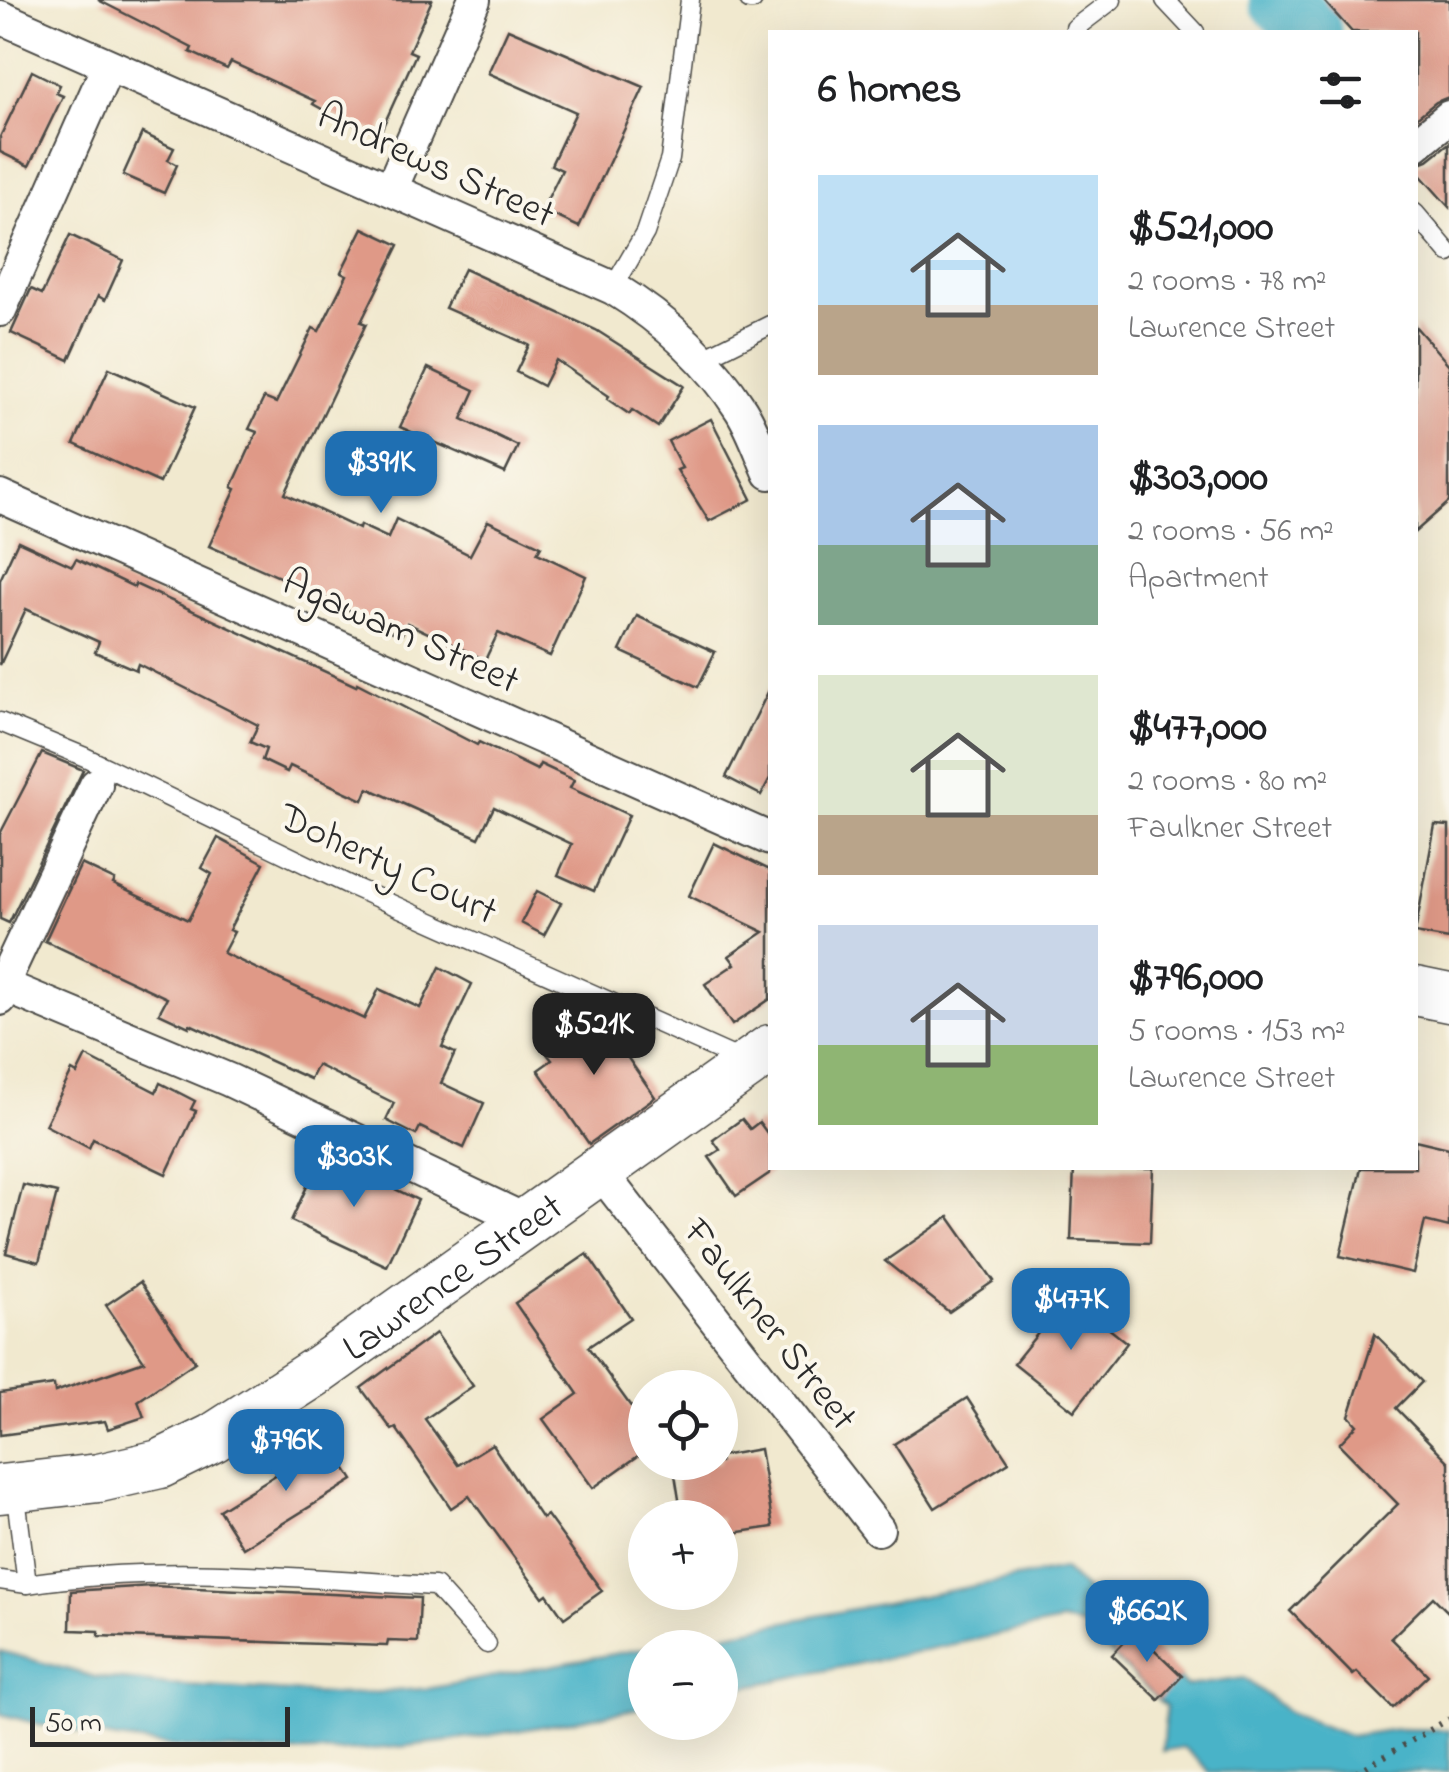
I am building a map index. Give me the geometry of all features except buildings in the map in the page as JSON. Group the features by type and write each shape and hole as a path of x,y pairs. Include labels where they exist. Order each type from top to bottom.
{"main road":[{"path":"1418,992 1449,998"},
{"name":"Lawrence Street","path":"8,1489 99,1478 160,1464 213,1438 320,1370 760,1057"}],"street":[{"path":"392,189 474,0"},
{"name":"Andrews Street","path":"0,16 614,288 650,311 702,359 742,412 768,470"},
{"path":"0,310 108,66"},
{"path":"1418,143 1449,117"},
{"name":"Agawam Street","path":"0,496 768,838"},
{"path":"96,785 1,989 229,1080 529,1222"},
{"name":"Faulkner Street","path":"599,1170 878,1528"}],"lane":[{"path":"614,288 646,233 670,159 690,0"},
{"path":"1076,30 1112,0"},
{"path":"1165,0 1194,30"},
{"path":"1418,217 1449,253"},
{"path":"702,359 768,326"},
{"name":"Doherty Court","path":"0,722 84,757 352,886 687,1034 760,1057"},
{"path":"8,1489 28,1584"},
{"path":"0,1580 28,1584 84,1575 203,1572 435,1586 486,1644"}],"path":[{"path":"1357,1772 1449,1719"}],"water":[{"path":"1063,1569 1186,1686 1244,1678 1289,1713 1349,1736 1397,1729 1449,1730 1449,1772 1210,1772 1183,1747 1162,1751 1166,1707 1081,1626 1061,1622 738,1688 738,1631"},
{"path":"0,1651 95,1677 169,1685 345,1695 432,1688 628,1651 628,1710 401,1747 279,1752 199,1749 118,1739 0,1714"}],"waterway":[{"path":"1280,0 1309,30"}]}
